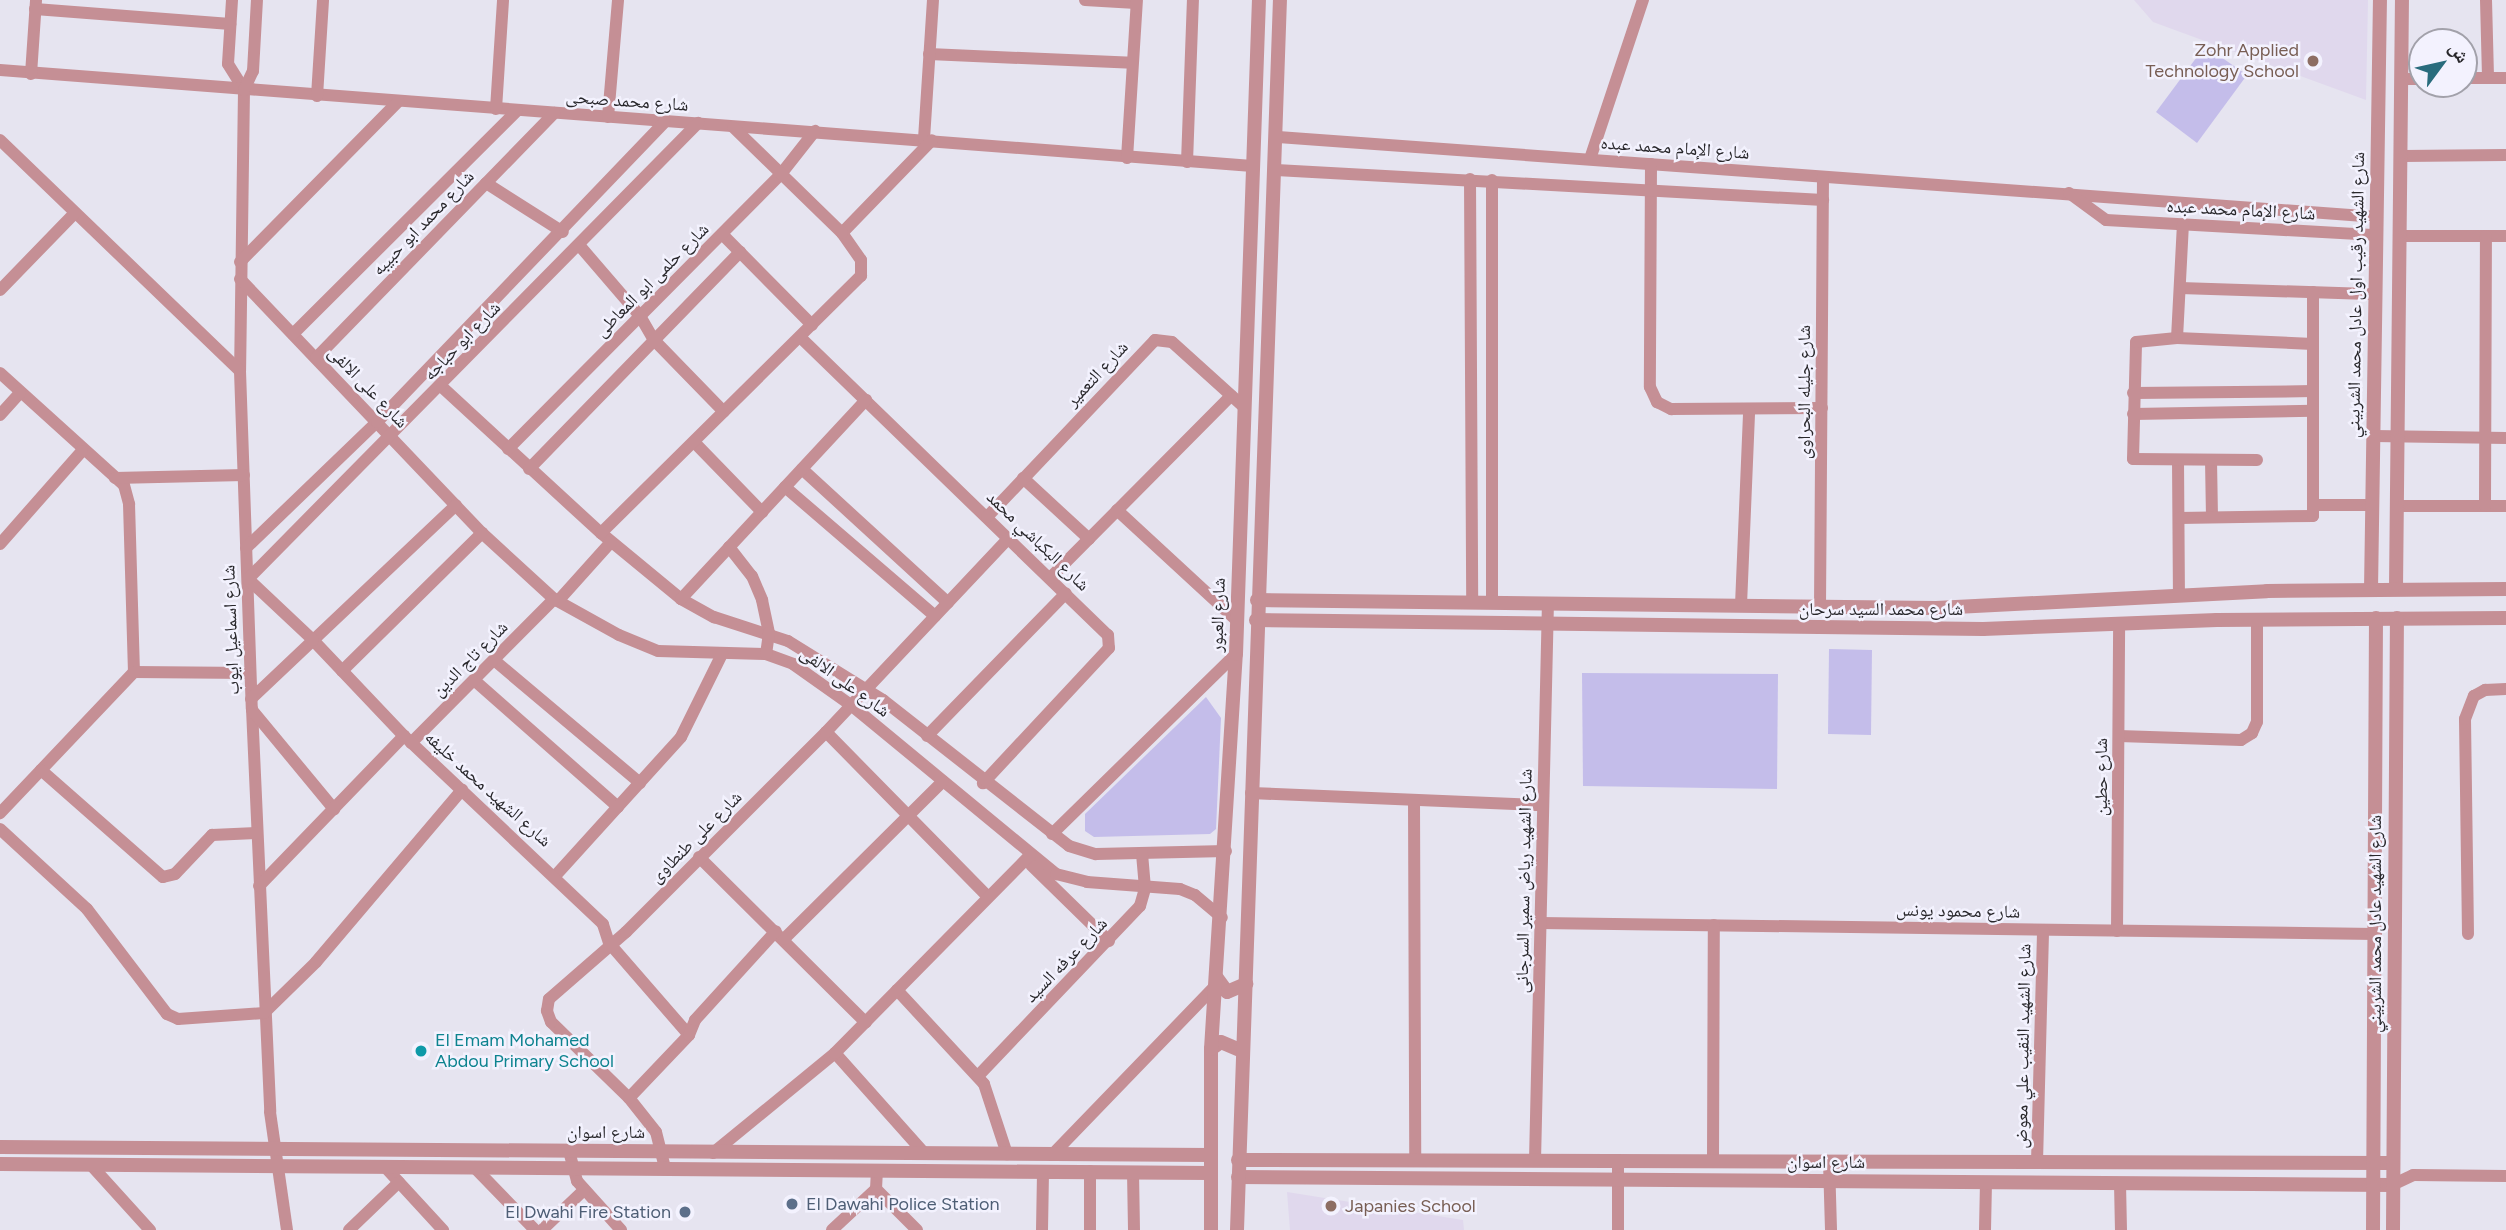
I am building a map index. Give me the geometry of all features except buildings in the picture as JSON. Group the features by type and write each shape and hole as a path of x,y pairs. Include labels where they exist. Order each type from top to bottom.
{"street":[{"path":"232,0 228,64 244,90"},
{"path":"244,90 253,71 257,0"},
{"path":"317,96 323,0"},
{"path":"496,109 503,0"},
{"path":"608,117 618,0"},
{"path":"842,233 928,140 933,0"},
{"path":"1085,0 1136,2 1127,158"},
{"path":"1187,162 1193,0"},
{"name":"شارع العبور","path":"1211,1230 1211,1049 1222,918 1236,654 1259,0"},
{"path":"1237,1230 1256,620 1278,137 1280,0"},
{"path":"1590,159 1643,0"},
{"name":"شارع الشهيد رقيب اول عادل محمد الشربيني","path":"2371,590 2380,0"},
{"path":"2396,589 2403,156 2402,0"},
{"path":"2486,0 2488,78"},
{"path":"31,75 36,5 230,24"},
{"path":"2380,20 2402,20"},
{"path":"929,54 1132,63"},
{"name":"شارع محمد صبحى","path":"0,70 31,75 815,131 1252,166"},
{"path":"2478,78 2506,78"},
{"path":"2402,79 2408,79"},
{"name":"شارع اسماعيل ايوب","path":"244,90 240,371 250,673 264,1013 275,1149 288,1230"},
{"path":"240,262 399,102"},
{"name":"شارع محمد ابو حبيبه","path":"293,334 517,111"},
{"name":"شارع محمد ابو حبيبه","path":"316,358 554,113"},
{"name":"شارع ابو حباجه","path":"246,548 377,422 563,232 665,121"},
{"name":"شارع ابو حباجه","path":"248,579 442,387 698,123"},
{"name":"شارع تاج الدين","path":"259,886 334,809 556,600 606,537 694,442 861,275 861,260 842,233 733,127"},
{"name":"شارع حلمى ابو المعاطى","path":"509,449 781,174 815,131"},
{"name":"شارع الإمام محمد عبده","path":"1278,137 2377,217"},
{"path":"0,140 240,371"},
{"path":"2403,156 2506,155"},
{"path":"1651,164 1652,395 1671,410 1822,408"},
{"path":"1276,170 1823,200"},
{"name":"شارع جليله البحراوى","path":"1820,607 1823,177"},
{"path":"1470,179 1472,602"},
{"path":"1492,180 1492,602"},
{"path":"486,183 563,232"},
{"name":"شارع الإمام محمد عبده","path":"2069,193 2106,219 2377,235"},
{"path":"0,290 75,212"},
{"path":"2177,338 2183,225"},
{"path":"722,234 812,324"},
{"path":"2401,236 2506,236"},
{"path":"2485,506 2486,236"},
{"path":"579,245 640,316 654,340 724,412"},
{"path":"529,469 740,252"},
{"name":"شارع على الالفى","path":"240,279 482,533 556,600 637,644 676,653 766,654 793,664 851,705 943,781 1028,857 1071,880 1195,895 1222,918"},
{"path":"2180,288 2376,294"},
{"path":"2179,518 2309,519 2314,505 2313,292"},
{"path":"1246,330 1256,334 1270,326"},
{"name":"شارع البكباشي محمد","path":"800,337 1108,635 1109,648 983,783"},
{"name":"شارع التعمير","path":"987,517 1160,338 1172,342 1244,407"},
{"path":"2258,460 2133,460 2134,348 2142,339 2177,338 2313,344"},
{"path":"1244,372 1256,370 1268,376"},
{"path":"0,373 82,451 124,485 129,504 134,672 0,813"},
{"name":"شارع على الالفى","path":"442,387 529,469 681,599 732,624 769,633 865,690 927,736 983,783 1069,846 1096,854 1226,851"},
{"path":"2133,393 2313,391"},
{"path":"0,415 20,393"},
{"path":"1050,578 1231,396"},
{"path":"681,599 866,401"},
{"path":"1741,605 1749,411"},
{"path":"2133,414 2314,411"},
{"path":"2374,436 2506,438"},
{"path":"694,442 762,512"},
{"path":"0,544 82,451"},
{"path":"2178,460 2179,595"},
{"path":"2211,460 2212,517"},
{"path":"802,469 948,603"},
{"path":"115,478 244,475"},
{"path":"1023,478 1089,539"},
{"path":"785,487 935,616"},
{"path":"334,809 252,704 313,640 456,505"},
{"path":"2314,505 2373,505"},
{"path":"2396,506 2506,506"},
{"path":"1117,510 1236,620"},
{"path":"342,671 482,533"},
{"name":"شارع على طنطاوى","path":"665,1168 656,1132 629,1098 551,1022 547,1011 553,994 609,943 626,932 826,732 1009,538"},
{"path":"729,547 757,586 769,633 766,654"},
{"name":"شارع الشهيد محمد خليفه","path":"248,579 313,640 408,740 556,875 603,924 609,943 689,1035"},
{"name":"شارع محمد السيد سرحان","path":"1257,600 1995,607 2267,591 2506,589"},
{"path":"2119,736 2234,740 2252,733 2257,722 2263,620 2261,606 2267,591"},
{"path":"927,736 1066,593"},
{"path":"2217,620 2227,610 2219,593"},
{"name":"شارع الشهيد رياض سمير السرجانى","path":"1535,1161 1548,603"},
{"name":"شارع الشهيد عادل محمد الشربيني","path":"2374,1230 2376,618"},
{"name":"شارع الشهيد عادل محمد الشربيني","path":"2393,1230 2397,618"},
{"name":"شارع محمد السيد سرحان","path":"1256,620 1547,627 1983,629 2217,620 2506,618"},
{"name":"شارع حطين","path":"2117,931 2119,624"},
{"path":"556,875 692,721 722,654"},
{"path":"1052,834 1236,654"},
{"path":"494,660 640,783"},
{"path":"134,672 250,673"},
{"path":"474,680 618,807"},
{"path":"2468,934 2465,719 2474,696 2485,690 2506,689"},
{"path":"826,732 988,897"},
{"path":"41,770 163,877 175,874 212,835 257,832"},
{"path":"629,1098 689,1035 695,1020 780,935 943,781"},
{"path":"0,829 87,909 167,1014 178,1018 264,1013 316,962 462,790"},
{"path":"1251,793 1543,805"},
{"path":"1414,800 1415,1160"},
{"path":"1142,853 1145,888"},
{"path":"699,857 866,1023"},
{"path":"713,1153 835,1054 1028,857 1109,941"},
{"name":"شارع عرفه السيد","path":"978,1076 1109,941 1140,906 1145,888"},
{"name":"شارع محمود يونس","path":"1540,923 2376,934"},
{"path":"1713,1161 1714,925"},
{"name":"شارع الشهيد النقيب علي معوض","path":"2037,1162 2043,930"},
{"path":"1052,1155 1217,982 1227,992 1246,984"},
{"path":"897,990 978,1076 991,1098 1007,1154"},
{"path":"1211,1049 1222,1042 1242,1051"},
{"path":"835,1054 925,1154"},
{"name":"شارع اسوان","path":"0,1147 1212,1155"},
{"path":"569,1151 570,1168 584,1190 621,1230"},
{"name":"شارع اسوان","path":"1238,1160 2393,1163 2413,1174 2506,1176"},
{"path":"1618,1161 1618,1230"},
{"path":"1829,1162 1831,1230"},
{"name":"شارع اسوان","path":"0,1164 1211,1173"},
{"path":"90,1165 150,1230"},
{"path":"385,1167 443,1230"},
{"path":"474,1167 535,1230"},
{"path":"832,1230 876,1189 877,1170"},
{"path":"1042,1230 1043,1171"},
{"path":"1090,1171 1090,1230"},
{"path":"1133,1172 1134,1230"},
{"name":"شارع اسوان","path":"1238,1177 2392,1185 2413,1174"},
{"path":"351,1230 399,1182"},
{"path":"1985,1230 1986,1182"},
{"path":"2120,1183 2121,1230"},
{"path":"876,1189 917,1230"},
{"path":"542,1230 584,1190"}],"shaded area":[{"name":"Zohr Applied Technology School","path":"2134,0 2368,0 2366,100 2153,22"},
{"path":"2205,46 2247,75 2197,143 2156,112"},
{"path":"1829,649 1872,650 1871,735 1828,734"},
{"path":"1582,673 1778,674 1777,789 1583,786"},
{"path":"1206,697 1221,718 1216,829 1210,834 1094,837 1085,831 1085,814"},
{"name":"Japanies School","path":"1287,1192 1463,1220 1464,1230 1290,1230"}],"place":[{"name":"Zohr Applied Technology School","path":"2313,61"},
{"name":"El Emam Mohamed Abdou Primary School","path":"421,1051"},
{"name":"El Dawahi Police Station","path":"792,1204"},
{"name":"Japanies School","path":"1331,1206"},
{"name":"El Dwahi Fire Station","path":"685,1212"}]}
